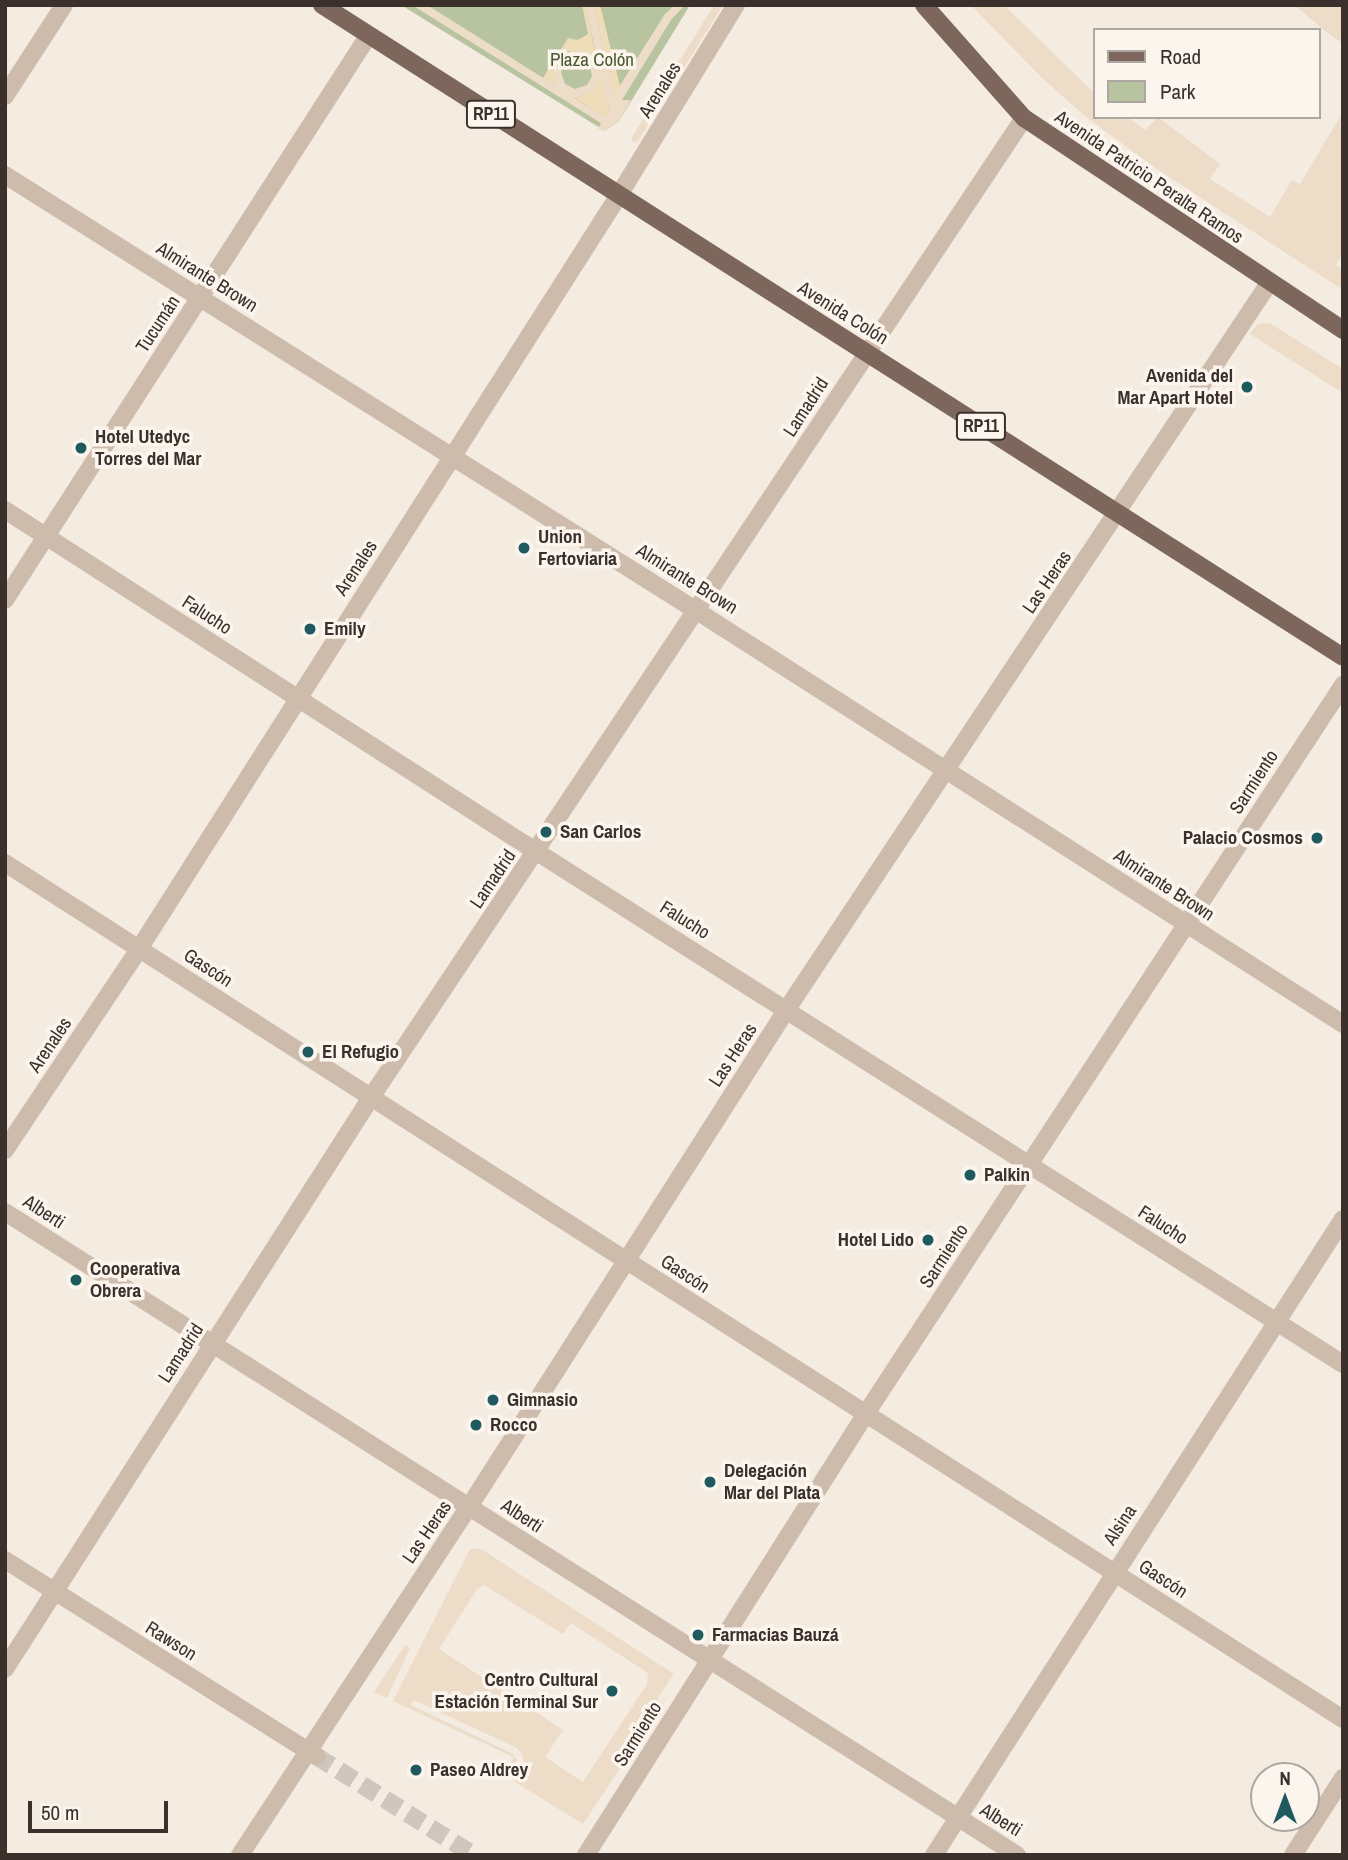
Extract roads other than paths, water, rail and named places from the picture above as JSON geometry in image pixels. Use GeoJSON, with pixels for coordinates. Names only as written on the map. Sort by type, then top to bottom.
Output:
{"type":"FeatureCollection","features":[{"type":"Feature","properties":{"kind":"main road","name":"Avenida Colón"},"geometry":{"type":"LineString","coordinates":[[321,5],[1343,657]]}},
{"type":"Feature","properties":{"kind":"main road","name":"Avenida Patricio Peralta Ramos"},"geometry":{"type":"LineString","coordinates":[[924,6],[1024,118],[1343,330]]}},
{"type":"Feature","properties":{"kind":"street"},"geometry":{"type":"LineString","coordinates":[[5,96],[64,5]]}},
{"type":"Feature","properties":{"kind":"street","name":"Arenales"},"geometry":{"type":"LineString","coordinates":[[5,1150],[139,949],[619,195],[736,5]]}},
{"type":"Feature","properties":{"kind":"street","name":"Tucumán"},"geometry":{"type":"LineString","coordinates":[[5,600],[368,36]]}},
{"type":"Feature","properties":{"kind":"street","name":"Lamadrid"},"geometry":{"type":"LineString","coordinates":[[5,1669],[370,1099],[698,611],[866,353],[1024,118]]}},
{"type":"Feature","properties":{"kind":"street","name":"Almirante Brown"},"geometry":{"type":"LineString","coordinates":[[5,175],[698,611],[1343,1024]]}},
{"type":"Feature","properties":{"kind":"street","name":"Las Heras"},"geometry":{"type":"LineString","coordinates":[[240,1855],[311,1754],[787,1009],[1269,283]]}},
{"type":"Feature","properties":{"kind":"street","name":"Falucho"},"geometry":{"type":"LineString","coordinates":[[5,510],[1343,1364]]}},
{"type":"Feature","properties":{"kind":"street","name":"Sarmiento"},"geometry":{"type":"LineString","coordinates":[[586,1855],[865,1415],[1343,685]]}},
{"type":"Feature","properties":{"kind":"street","name":"Gascón"},"geometry":{"type":"LineString","coordinates":[[5,863],[1343,1719]]}},
{"type":"Feature","properties":{"kind":"street","name":"Alberti"},"geometry":{"type":"LineString","coordinates":[[5,1212],[1017,1855]]}},
{"type":"Feature","properties":{"kind":"street","name":"Alsina"},"geometry":{"type":"LineString","coordinates":[[934,1855],[1343,1219]]}},
{"type":"Feature","properties":{"kind":"street","name":"Rawson"},"geometry":{"type":"LineString","coordinates":[[5,1560],[311,1754]]}},
{"type":"Feature","properties":{"kind":"street"},"geometry":{"type":"LineString","coordinates":[[1293,1855],[1343,1778]]}},
{"type":"Feature","properties":{"kind":"tunnel"},"geometry":{"type":"LineString","coordinates":[[316,1756],[474,1855]]}},
{"type":"Feature","properties":{"kind":"place","name":"Avenida del Mar Apart Hotel"},"geometry":{"type":"Point","coordinates":[1247,387]}},
{"type":"Feature","properties":{"kind":"place","name":"Hotel Utedyc Torres del Mar"},"geometry":{"type":"Point","coordinates":[81,448]}},
{"type":"Feature","properties":{"kind":"place","name":"Union Fertoviaria"},"geometry":{"type":"Point","coordinates":[524,548]}},
{"type":"Feature","properties":{"kind":"place","name":"Emily"},"geometry":{"type":"Point","coordinates":[310,629]}},
{"type":"Feature","properties":{"kind":"place","name":"San Carlos"},"geometry":{"type":"Point","coordinates":[546,832]}},
{"type":"Feature","properties":{"kind":"place","name":"Palacio Cosmos"},"geometry":{"type":"Point","coordinates":[1317,838]}},
{"type":"Feature","properties":{"kind":"place","name":"El Refugio"},"geometry":{"type":"Point","coordinates":[308,1052]}},
{"type":"Feature","properties":{"kind":"place","name":"Palkin"},"geometry":{"type":"Point","coordinates":[970,1175]}},
{"type":"Feature","properties":{"kind":"place","name":"Hotel Lido"},"geometry":{"type":"Point","coordinates":[928,1240]}},
{"type":"Feature","properties":{"kind":"place","name":"Cooperativa Obrera"},"geometry":{"type":"Point","coordinates":[76,1280]}},
{"type":"Feature","properties":{"kind":"place","name":"Gimnasio"},"geometry":{"type":"Point","coordinates":[493,1400]}},
{"type":"Feature","properties":{"kind":"place","name":"Rocco"},"geometry":{"type":"Point","coordinates":[476,1425]}},
{"type":"Feature","properties":{"kind":"place","name":"Delegación Mar del Plata"},"geometry":{"type":"Point","coordinates":[710,1482]}},
{"type":"Feature","properties":{"kind":"place","name":"Farmacias Bauzá"},"geometry":{"type":"Point","coordinates":[698,1635]}},
{"type":"Feature","properties":{"kind":"place","name":"Centro Cultural Estación Terminal Sur"},"geometry":{"type":"Point","coordinates":[612,1691]}},
{"type":"Feature","properties":{"kind":"place","name":"Paseo Aldrey"},"geometry":{"type":"Point","coordinates":[416,1770]}},
{"type":"Feature","properties":{"kind":"park label","name":"Plaza Colón"},"geometry":{"type":"Point","coordinates":[592,60]}}]}
